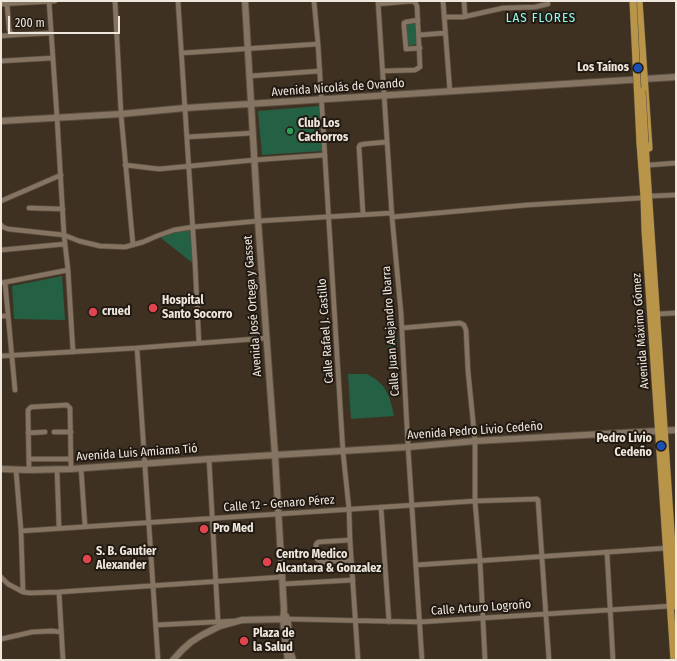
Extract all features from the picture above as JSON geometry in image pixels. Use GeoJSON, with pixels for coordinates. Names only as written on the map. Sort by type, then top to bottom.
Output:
{"type":"FeatureCollection","features":[{"type":"Feature","properties":{"kind":"main road","name":"Avenida José Ortega y Gasset"},"geometry":{"type":"LineString","coordinates":[[245,1],[284,610],[290,651],[293,660]]}},
{"type":"Feature","properties":{"kind":"main road"},"geometry":{"type":"LineString","coordinates":[[632,1],[640,198],[648,230]]}},
{"type":"Feature","properties":{"kind":"main road","name":"Avenida Máximo Gómez"},"geometry":{"type":"LineString","coordinates":[[632,1],[643,143]]}},
{"type":"Feature","properties":{"kind":"main road"},"geometry":{"type":"LineString","coordinates":[[638,1],[653,205],[648,230]]}},
{"type":"Feature","properties":{"kind":"main road","name":"Avenida Máximo Gómez"},"geometry":{"type":"LineString","coordinates":[[638,1],[644,197],[657,314],[661,373],[661,431]]}},
{"type":"Feature","properties":{"kind":"main road","name":"Avenida Nicolás de Ovando"},"geometry":{"type":"LineString","coordinates":[[1,120],[121,114],[185,108],[252,105],[676,77]]}},
{"type":"Feature","properties":{"kind":"main road","name":"Avenida Máximo Gómez"},"geometry":{"type":"LineString","coordinates":[[648,230],[674,606],[674,660]]}},
{"type":"Feature","properties":{"kind":"main road","name":"Avenida Pedro Livio Cedeño"},"geometry":{"type":"LineString","coordinates":[[275,455],[343,452],[475,441],[676,430]]}},
{"type":"Feature","properties":{"kind":"main road","name":"Avenida Luis Amiama Tió"},"geometry":{"type":"LineString","coordinates":[[1,468],[16,470],[71,469],[275,455]]}},
{"type":"Feature","properties":{"kind":"main road","name":"Avenida José Ortega y Gasset"},"geometry":{"type":"LineString","coordinates":[[285,619],[285,644],[288,660]]}},
{"type":"Feature","properties":{"kind":"main road"},"geometry":{"type":"LineString","coordinates":[[173,660],[191,642],[219,624],[242,620],[285,619]]}},
{"type":"Feature","properties":{"kind":"street"},"geometry":{"type":"LineString","coordinates":[[49,1],[73,352]]}},
{"type":"Feature","properties":{"kind":"street"},"geometry":{"type":"LineString","coordinates":[[1,4],[55,1]]}},
{"type":"Feature","properties":{"kind":"street"},"geometry":{"type":"LineString","coordinates":[[115,1],[121,114],[133,246]]}},
{"type":"Feature","properties":{"kind":"street"},"geometry":{"type":"LineString","coordinates":[[178,1],[199,343]]}},
{"type":"Feature","properties":{"kind":"street","name":"Calle Rafael J. Castillo"},"geometry":{"type":"LineString","coordinates":[[314,1],[320,71],[343,452],[349,509],[352,580],[358,660]]}},
{"type":"Feature","properties":{"kind":"street"},"geometry":{"type":"LineString","coordinates":[[443,1],[450,92]]}},
{"type":"Feature","properties":{"kind":"street"},"geometry":{"type":"LineString","coordinates":[[464,1],[465,16]]}},
{"type":"Feature","properties":{"kind":"street"},"geometry":{"type":"LineString","coordinates":[[378,3],[414,2],[417,6],[420,48],[420,67],[418,69],[382,71]]}},
{"type":"Feature","properties":{"kind":"street"},"geometry":{"type":"LineString","coordinates":[[7,3],[9,29],[13,35]]}},
{"type":"Feature","properties":{"kind":"street","name":"Calle Juan Alejandro lbarra"},"geometry":{"type":"LineString","coordinates":[[378,3],[392,215],[402,328],[422,660]]}},
{"type":"Feature","properties":{"kind":"street"},"geometry":{"type":"LineString","coordinates":[[444,17],[465,16],[503,8],[534,7],[548,4]]}},
{"type":"Feature","properties":{"kind":"street"},"geometry":{"type":"LineString","coordinates":[[418,20],[406,22],[404,23],[404,26],[406,49],[420,48]]}},
{"type":"Feature","properties":{"kind":"street"},"geometry":{"type":"LineString","coordinates":[[1,36],[51,33]]}},
{"type":"Feature","properties":{"kind":"street"},"geometry":{"type":"LineString","coordinates":[[419,35],[445,33]]}},
{"type":"Feature","properties":{"kind":"street"},"geometry":{"type":"LineString","coordinates":[[182,53],[318,44]]}},
{"type":"Feature","properties":{"kind":"street"},"geometry":{"type":"LineString","coordinates":[[1,61],[53,58]]}},
{"type":"Feature","properties":{"kind":"street"},"geometry":{"type":"LineString","coordinates":[[250,76],[320,71]]}},
{"type":"Feature","properties":{"kind":"street"},"geometry":{"type":"LineString","coordinates":[[187,137],[253,133]]}},
{"type":"Feature","properties":{"kind":"street"},"geometry":{"type":"LineString","coordinates":[[363,214],[359,147],[360,145],[364,144],[387,142]]}},
{"type":"Feature","properties":{"kind":"street"},"geometry":{"type":"LineString","coordinates":[[125,165],[159,169],[189,165],[325,155]]}},
{"type":"Feature","properties":{"kind":"street"},"geometry":{"type":"LineString","coordinates":[[650,165],[676,163]]}},
{"type":"Feature","properties":{"kind":"street"},"geometry":{"type":"LineString","coordinates":[[1,201],[61,175]]}},
{"type":"Feature","properties":{"kind":"street"},"geometry":{"type":"LineString","coordinates":[[652,196],[676,195]]}},
{"type":"Feature","properties":{"kind":"street"},"geometry":{"type":"LineString","coordinates":[[1,225],[3,228],[8,229],[64,235],[79,241],[100,246],[125,247],[133,246],[174,230],[193,227],[329,216],[363,214],[392,215],[640,198]]}},
{"type":"Feature","properties":{"kind":"street"},"geometry":{"type":"LineString","coordinates":[[29,208],[63,209]]}},
{"type":"Feature","properties":{"kind":"street"},"geometry":{"type":"LineString","coordinates":[[1,250],[65,244]]}},
{"type":"Feature","properties":{"kind":"street"},"geometry":{"type":"LineString","coordinates":[[15,390],[8,316],[3,282],[68,270]]}},
{"type":"Feature","properties":{"kind":"street"},"geometry":{"type":"LineString","coordinates":[[657,314],[676,312]]}},
{"type":"Feature","properties":{"kind":"street"},"geometry":{"type":"LineString","coordinates":[[1,316],[8,316]]}},
{"type":"Feature","properties":{"kind":"street"},"geometry":{"type":"LineString","coordinates":[[402,328],[460,323],[464,325],[466,330],[468,371],[475,441],[475,501],[480,561],[485,660]]}},
{"type":"Feature","properties":{"kind":"street"},"geometry":{"type":"LineString","coordinates":[[1,356],[137,348],[267,338]]}},
{"type":"Feature","properties":{"kind":"street"},"geometry":{"type":"LineString","coordinates":[[137,348],[158,660]]}},
{"type":"Feature","properties":{"kind":"street"},"geometry":{"type":"LineString","coordinates":[[29,470],[29,408],[66,405],[70,408],[71,469]]}},
{"type":"Feature","properties":{"kind":"street"},"geometry":{"type":"LineString","coordinates":[[28,433],[45,432]]}},
{"type":"Feature","properties":{"kind":"street"},"geometry":{"type":"LineString","coordinates":[[54,432],[71,432]]}},
{"type":"Feature","properties":{"kind":"street"},"geometry":{"type":"LineString","coordinates":[[29,459],[71,459]]}},
{"type":"Feature","properties":{"kind":"street"},"geometry":{"type":"LineString","coordinates":[[156,625],[219,624],[209,459]]}},
{"type":"Feature","properties":{"kind":"street"},"geometry":{"type":"LineString","coordinates":[[81,468],[85,526]]}},
{"type":"Feature","properties":{"kind":"street"},"geometry":{"type":"LineString","coordinates":[[57,469],[59,528]]}},
{"type":"Feature","properties":{"kind":"street"},"geometry":{"type":"LineString","coordinates":[[16,470],[21,531],[23,592]]}},
{"type":"Feature","properties":{"kind":"street","name":"Calle 12 - Genaro Pérez"},"geometry":{"type":"LineString","coordinates":[[21,531],[475,501],[538,499],[542,556]]}},
{"type":"Feature","properties":{"kind":"street"},"geometry":{"type":"LineString","coordinates":[[381,507],[389,622]]}},
{"type":"Feature","properties":{"kind":"street"},"geometry":{"type":"LineString","coordinates":[[350,540],[319,542],[316,545],[317,559],[320,562],[351,560]]}},
{"type":"Feature","properties":{"kind":"street"},"geometry":{"type":"LineString","coordinates":[[416,565],[670,548]]}},
{"type":"Feature","properties":{"kind":"street"},"geometry":{"type":"LineString","coordinates":[[607,552],[613,660]]}},
{"type":"Feature","properties":{"kind":"street"},"geometry":{"type":"LineString","coordinates":[[542,556],[549,660]]}},
{"type":"Feature","properties":{"kind":"street"},"geometry":{"type":"LineString","coordinates":[[1,577],[8,584],[23,592],[30,593],[216,582],[352,580]]}},
{"type":"Feature","properties":{"kind":"street"},"geometry":{"type":"LineString","coordinates":[[58,592],[63,660]]}},
{"type":"Feature","properties":{"kind":"street","name":"Calle Arturo Logroño"},"geometry":{"type":"LineString","coordinates":[[285,619],[420,622],[674,606]]}},
{"type":"Feature","properties":{"kind":"street"},"geometry":{"type":"LineString","coordinates":[[1,639],[32,632],[52,630],[61,632]]}},
{"type":"Feature","properties":{"kind":"green space"},"geometry":{"type":"Polygon","coordinates":[[[415,23],[417,44],[408,46],[406,24],[415,23]]]}},
{"type":"Feature","properties":{"kind":"green space","name":"Club Los Cachorros"},"geometry":{"type":"Polygon","coordinates":[[[319,106],[322,151],[262,155],[258,111],[319,106]]]}},
{"type":"Feature","properties":{"kind":"green space"},"geometry":{"type":"Polygon","coordinates":[[[193,229],[195,265],[161,238],[169,234],[193,229]]]}},
{"type":"Feature","properties":{"kind":"green space"},"geometry":{"type":"Polygon","coordinates":[[[62,276],[65,320],[14,319],[12,286],[62,276]]]}},
{"type":"Feature","properties":{"kind":"green space"},"geometry":{"type":"Polygon","coordinates":[[[388,336],[397,336],[398,356],[389,356],[388,336]]]}},
{"type":"Feature","properties":{"kind":"green space"},"geometry":{"type":"Polygon","coordinates":[[[348,374],[367,374],[377,380],[384,387],[389,396],[394,416],[351,419],[348,374]]]}},
{"type":"Feature","properties":{"kind":"place","name":"Los Taínos"},"geometry":{"type":"Point","coordinates":[638,68]}},
{"type":"Feature","properties":{"kind":"place","name":"Club Los Cachorros"},"geometry":{"type":"Point","coordinates":[290,131]}},
{"type":"Feature","properties":{"kind":"place","name":"Hospital Santo Socorro"},"geometry":{"type":"Point","coordinates":[153,308]}},
{"type":"Feature","properties":{"kind":"place","name":"crued"},"geometry":{"type":"Point","coordinates":[93,312]}},
{"type":"Feature","properties":{"kind":"place","name":"Pedro Livio Cedeño"},"geometry":{"type":"Point","coordinates":[661,446]}},
{"type":"Feature","properties":{"kind":"place","name":"Pro Med"},"geometry":{"type":"Point","coordinates":[204,529]}},
{"type":"Feature","properties":{"kind":"place","name":"S. B. Gautier Alexander"},"geometry":{"type":"Point","coordinates":[87,559]}},
{"type":"Feature","properties":{"kind":"place","name":"Centro Medico Alcantara & Gonzalez"},"geometry":{"type":"Point","coordinates":[267,562]}},
{"type":"Feature","properties":{"kind":"place","name":"Plaza de la Salud"},"geometry":{"type":"Point","coordinates":[244,641]}},
{"type":"Feature","properties":{"kind":"district","name":"LAS FLORES"},"geometry":{"type":"Point","coordinates":[541,18]}}]}
